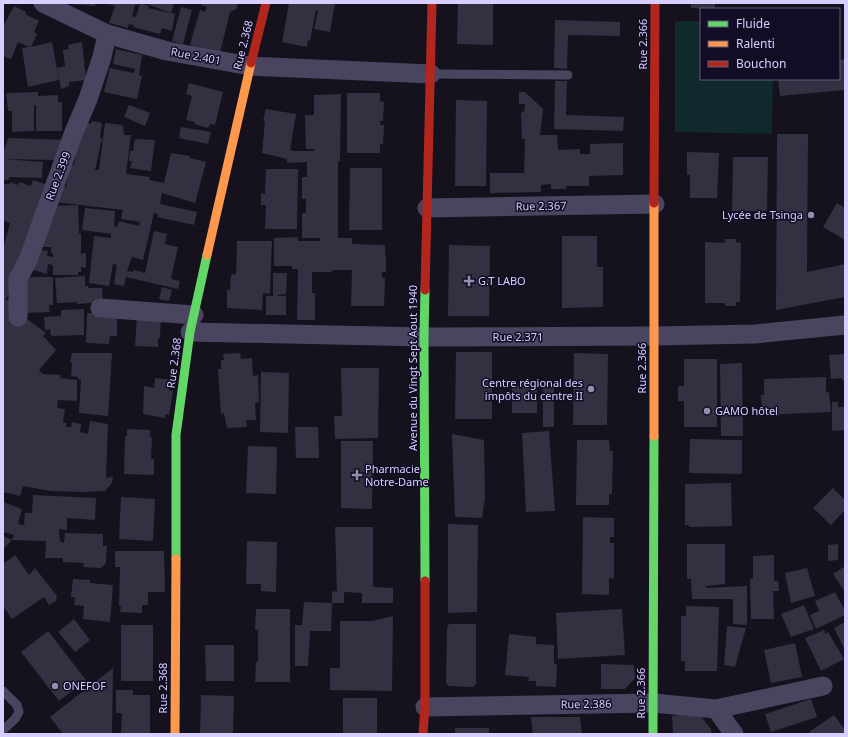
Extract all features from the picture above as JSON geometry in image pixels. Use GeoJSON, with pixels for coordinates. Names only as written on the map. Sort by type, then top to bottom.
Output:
{"type":"FeatureCollection","features":[{"type":"Feature","properties":{"kind":"street","name":"Rue 2.401"},"geometry":{"type":"LineString","coordinates":[[43,3],[107,34],[167,51],[250,66],[431,74]]}},
{"type":"Feature","properties":{"kind":"street","name":"Rue 2.368"},"geometry":{"type":"LineString","coordinates":[[175,734],[176,435],[192,324],[250,66],[266,3]]}},
{"type":"Feature","properties":{"kind":"street","name":"Avenue du Vingt Sept Aout 1940"},"geometry":{"type":"LineString","coordinates":[[423,734],[425,706],[424,337],[432,3]]}},
{"type":"Feature","properties":{"kind":"street","name":"Rue 2.366"},"geometry":{"type":"LineString","coordinates":[[653,734],[655,3]]}},
{"type":"Feature","properties":{"kind":"street","name":"Rue 2.399"},"geometry":{"type":"LineString","coordinates":[[18,318],[18,279],[28,260],[74,132],[88,99],[102,57],[107,34]]}},
{"type":"Feature","properties":{"kind":"street","name":"Rue 2.367"},"geometry":{"type":"LineString","coordinates":[[428,208],[654,204]]}},
{"type":"Feature","properties":{"kind":"street","name":"Rue 2.371"},"geometry":{"type":"LineString","coordinates":[[100,308],[192,324],[424,337],[755,334],[845,325]]}},
{"type":"Feature","properties":{"kind":"street","name":"Rue 2.386"},"geometry":{"type":"LineString","coordinates":[[425,706],[653,703],[716,709],[823,686]]}},
{"type":"Feature","properties":{"kind":"street"},"geometry":{"type":"LineString","coordinates":[[716,709],[734,734]]}},
{"type":"Feature","properties":{"kind":"lane"},"geometry":{"type":"LineString","coordinates":[[431,74],[568,76]]}},
{"type":"Feature","properties":{"kind":"lane"},"geometry":{"type":"LineString","coordinates":[[642,78],[655,78]]}},
{"type":"Feature","properties":{"kind":"lane"},"geometry":{"type":"LineString","coordinates":[[3,691],[18,705],[19,712],[15,719],[3,730]]}},
{"type":"Feature","properties":{"kind":"green space"},"geometry":{"type":"Polygon","coordinates":[[[675,21],[700,21],[700,80],[773,80],[772,134],[675,132],[675,21]]]}},
{"type":"Feature","properties":{"kind":"building"},"geometry":{"type":"Polygon","coordinates":[[[95,3],[95,6],[72,4],[95,3]]]}},
{"type":"Feature","properties":{"kind":"building"},"geometry":{"type":"Polygon","coordinates":[[[105,3],[138,3],[135,5],[132,16],[136,17],[140,3],[149,6],[148,8],[175,14],[172,31],[162,28],[160,34],[133,27],[134,25],[129,24],[128,28],[109,23],[115,6],[105,3]]]}},
{"type":"Feature","properties":{"kind":"building"},"geometry":{"type":"Polygon","coordinates":[[[144,3],[174,3],[171,13],[144,3]]]}},
{"type":"Feature","properties":{"kind":"building"},"geometry":{"type":"Polygon","coordinates":[[[201,3],[238,3],[236,9],[230,12],[220,53],[190,45],[200,10],[205,12],[207,7],[201,5],[201,3]]]}},
{"type":"Feature","properties":{"kind":"building"},"geometry":{"type":"Polygon","coordinates":[[[289,3],[335,3],[330,32],[314,29],[318,11],[316,10],[310,41],[308,40],[307,47],[282,42],[289,3]]]}},
{"type":"Feature","properties":{"kind":"building"},"geometry":{"type":"Polygon","coordinates":[[[458,3],[493,3],[493,45],[457,44],[458,3]]]}},
{"type":"Feature","properties":{"kind":"building"},"geometry":{"type":"Polygon","coordinates":[[[691,3],[715,3],[715,8],[691,8],[691,3]]]}},
{"type":"Feature","properties":{"kind":"building"},"geometry":{"type":"Polygon","coordinates":[[[14,6],[26,12],[25,14],[39,21],[34,32],[37,34],[31,47],[52,42],[59,80],[28,87],[22,48],[29,47],[18,42],[11,59],[3,56],[3,27],[14,6]]]}},
{"type":"Feature","properties":{"kind":"building"},"geometry":{"type":"Polygon","coordinates":[[[181,7],[192,10],[183,44],[172,41],[181,7]]]}},
{"type":"Feature","properties":{"kind":"building"},"geometry":{"type":"Polygon","coordinates":[[[555,20],[620,22],[620,36],[568,35],[567,69],[554,68],[555,20]]]}},
{"type":"Feature","properties":{"kind":"building"},"geometry":{"type":"Polygon","coordinates":[[[82,42],[86,80],[69,82],[69,86],[61,89],[57,68],[65,66],[63,50],[69,49],[68,45],[82,42]]]}},
{"type":"Feature","properties":{"kind":"building"},"geometry":{"type":"Polygon","coordinates":[[[116,49],[142,55],[139,75],[142,76],[137,99],[104,92],[110,68],[134,73],[135,69],[113,64],[116,49]]]}},
{"type":"Feature","properties":{"kind":"building"},"geometry":{"type":"Polygon","coordinates":[[[845,59],[845,90],[780,96],[778,80],[840,80],[840,60],[845,59]]]}},
{"type":"Feature","properties":{"kind":"building"},"geometry":{"type":"Polygon","coordinates":[[[555,81],[567,81],[566,115],[624,117],[623,131],[554,129],[555,81]]]}},
{"type":"Feature","properties":{"kind":"building"},"geometry":{"type":"Polygon","coordinates":[[[189,83],[223,92],[215,125],[210,124],[208,128],[186,120],[192,96],[186,94],[189,83]]]}},
{"type":"Feature","properties":{"kind":"building"},"geometry":{"type":"Polygon","coordinates":[[[38,92],[38,96],[58,95],[58,102],[62,102],[62,131],[36,131],[36,105],[34,105],[34,131],[12,132],[12,111],[8,111],[6,93],[38,92]]]}},
{"type":"Feature","properties":{"kind":"building"},"geometry":{"type":"Polygon","coordinates":[[[519,92],[525,92],[543,109],[540,135],[557,135],[558,150],[580,149],[580,154],[590,154],[590,144],[623,143],[623,175],[589,176],[589,186],[566,186],[566,189],[551,189],[551,184],[541,185],[541,192],[490,193],[490,173],[524,173],[524,176],[525,139],[522,139],[521,113],[524,112],[525,104],[519,104],[519,92]]]}},
{"type":"Feature","properties":{"kind":"building"},"geometry":{"type":"Polygon","coordinates":[[[347,93],[380,93],[380,101],[384,102],[383,121],[380,121],[380,125],[384,125],[383,144],[380,144],[380,153],[347,153],[347,93]]]}},
{"type":"Feature","properties":{"kind":"building"},"geometry":{"type":"Polygon","coordinates":[[[341,94],[340,161],[338,161],[338,238],[352,238],[352,244],[385,245],[386,272],[382,272],[382,278],[385,278],[384,306],[351,306],[352,270],[312,272],[312,293],[315,293],[315,320],[297,320],[298,269],[292,269],[292,266],[274,266],[274,238],[298,237],[298,241],[320,241],[320,238],[302,238],[302,213],[306,213],[306,199],[302,199],[302,177],[307,177],[307,162],[287,163],[287,159],[262,153],[265,121],[263,121],[266,109],[296,114],[290,150],[314,151],[314,149],[306,149],[305,115],[314,115],[314,95],[341,94]]]}},
{"type":"Feature","properties":{"kind":"building"},"geometry":{"type":"Polygon","coordinates":[[[456,100],[487,101],[486,186],[455,186],[456,100]]]}},
{"type":"Feature","properties":{"kind":"building"},"geometry":{"type":"Polygon","coordinates":[[[129,105],[150,113],[145,126],[124,117],[129,105]]]}},
{"type":"Feature","properties":{"kind":"building"},"geometry":{"type":"Polygon","coordinates":[[[83,121],[91,124],[92,121],[102,123],[100,138],[102,138],[95,170],[99,170],[105,123],[123,125],[124,135],[131,135],[126,174],[150,177],[149,180],[164,183],[171,153],[190,156],[190,158],[206,162],[195,203],[162,193],[160,204],[197,212],[194,225],[157,217],[158,214],[154,213],[143,260],[132,257],[127,271],[133,272],[134,270],[145,273],[154,231],[167,234],[165,244],[178,247],[171,279],[180,281],[178,289],[126,277],[124,286],[114,284],[117,265],[113,264],[109,286],[89,283],[94,236],[111,238],[111,234],[82,230],[85,208],[115,211],[114,226],[117,227],[119,221],[139,226],[140,222],[121,219],[123,210],[55,202],[58,186],[66,187],[70,165],[74,165],[76,155],[74,155],[83,121]]]}},
{"type":"Feature","properties":{"kind":"building"},"geometry":{"type":"Polygon","coordinates":[[[181,127],[211,132],[208,144],[179,138],[181,127]]]}},
{"type":"Feature","properties":{"kind":"building"},"geometry":{"type":"Polygon","coordinates":[[[777,134],[808,134],[807,272],[845,264],[845,297],[776,310],[777,134]]]}},
{"type":"Feature","properties":{"kind":"building"},"geometry":{"type":"Polygon","coordinates":[[[8,138],[65,140],[58,160],[3,159],[8,138]]]}},
{"type":"Feature","properties":{"kind":"building"},"geometry":{"type":"Polygon","coordinates":[[[135,139],[155,140],[151,171],[130,168],[132,161],[129,161],[130,151],[133,151],[135,139]]]}},
{"type":"Feature","properties":{"kind":"building"},"geometry":{"type":"Polygon","coordinates":[[[687,152],[719,153],[717,198],[690,198],[690,175],[687,175],[687,152]]]}},
{"type":"Feature","properties":{"kind":"building"},"geometry":{"type":"Polygon","coordinates":[[[733,157],[768,157],[767,211],[732,211],[733,157]]]}},
{"type":"Feature","properties":{"kind":"building"},"geometry":{"type":"Polygon","coordinates":[[[3,159],[43,162],[42,178],[9,177],[9,180],[3,180],[3,159]]]}},
{"type":"Feature","properties":{"kind":"building"},"geometry":{"type":"Polygon","coordinates":[[[350,168],[382,168],[382,230],[349,230],[350,168]]]}},
{"type":"Feature","properties":{"kind":"building"},"geometry":{"type":"Polygon","coordinates":[[[266,169],[298,169],[297,229],[265,229],[266,205],[261,205],[261,193],[265,194],[266,169]]]}},
{"type":"Feature","properties":{"kind":"building"},"geometry":{"type":"Polygon","coordinates":[[[33,180],[48,185],[6,300],[14,302],[10,320],[27,319],[46,333],[43,336],[56,350],[39,370],[43,374],[61,375],[60,378],[77,380],[77,401],[58,400],[57,408],[65,409],[63,423],[67,423],[66,427],[71,427],[72,422],[81,424],[80,432],[88,434],[90,421],[108,424],[106,478],[113,477],[112,483],[105,491],[50,491],[23,486],[20,496],[3,492],[3,249],[10,223],[3,220],[3,184],[10,184],[10,182],[18,185],[19,182],[31,186],[33,180]]]}},
{"type":"Feature","properties":{"kind":"building"},"geometry":{"type":"Polygon","coordinates":[[[837,203],[845,208],[845,240],[823,227],[837,203]]]}},
{"type":"Feature","properties":{"kind":"building"},"geometry":{"type":"Polygon","coordinates":[[[78,205],[79,234],[81,233],[81,253],[78,254],[86,253],[86,268],[81,267],[81,272],[78,272],[78,275],[53,275],[53,265],[48,264],[47,274],[30,269],[36,249],[48,251],[47,256],[53,257],[51,247],[39,247],[55,206],[78,205]]]}},
{"type":"Feature","properties":{"kind":"building"},"geometry":{"type":"Polygon","coordinates":[[[562,236],[597,236],[597,267],[603,267],[603,307],[562,308],[562,236]]]}},
{"type":"Feature","properties":{"kind":"building"},"geometry":{"type":"Polygon","coordinates":[[[725,239],[736,239],[736,242],[741,243],[740,302],[736,302],[736,306],[725,306],[725,303],[705,303],[705,242],[725,243],[725,239]]]}},
{"type":"Feature","properties":{"kind":"building"},"geometry":{"type":"Polygon","coordinates":[[[237,241],[272,241],[270,294],[263,293],[262,310],[227,308],[227,290],[230,290],[231,275],[236,274],[237,241]]]}},
{"type":"Feature","properties":{"kind":"building","name":"G.T LABO"},"geometry":{"type":"Polygon","coordinates":[[[449,245],[490,246],[489,316],[448,316],[449,245]]]}},
{"type":"Feature","properties":{"kind":"building"},"geometry":{"type":"Polygon","coordinates":[[[273,273],[287,273],[286,294],[278,295],[286,296],[286,315],[266,315],[266,296],[273,296],[273,273]]]}},
{"type":"Feature","properties":{"kind":"building"},"geometry":{"type":"Polygon","coordinates":[[[85,276],[85,286],[88,286],[88,288],[102,288],[103,302],[77,304],[77,302],[57,303],[55,278],[85,276]]]}},
{"type":"Feature","properties":{"kind":"building"},"geometry":{"type":"Polygon","coordinates":[[[20,277],[53,277],[53,305],[49,305],[50,312],[21,313],[20,277]]]}},
{"type":"Feature","properties":{"kind":"building"},"geometry":{"type":"Polygon","coordinates":[[[162,287],[172,290],[169,301],[159,299],[162,287]]]}},
{"type":"Feature","properties":{"kind":"building"},"geometry":{"type":"Polygon","coordinates":[[[84,309],[84,335],[51,336],[50,329],[45,330],[44,317],[61,316],[61,310],[84,309]]]}},
{"type":"Feature","properties":{"kind":"building"},"geometry":{"type":"Polygon","coordinates":[[[87,313],[117,313],[117,336],[110,336],[109,344],[86,343],[87,313]]]}},
{"type":"Feature","properties":{"kind":"building"},"geometry":{"type":"Polygon","coordinates":[[[137,315],[161,316],[158,347],[135,346],[137,315]]]}},
{"type":"Feature","properties":{"kind":"building"},"geometry":{"type":"Polygon","coordinates":[[[456,352],[492,352],[492,419],[455,419],[456,352]]]}},
{"type":"Feature","properties":{"kind":"building"},"geometry":{"type":"Polygon","coordinates":[[[72,353],[112,353],[108,416],[79,413],[81,380],[78,379],[78,377],[71,376],[72,363],[70,363],[72,353]]]}},
{"type":"Feature","properties":{"kind":"building"},"geometry":{"type":"Polygon","coordinates":[[[240,353],[241,359],[252,358],[253,376],[258,375],[259,402],[255,403],[256,420],[246,420],[247,427],[227,428],[224,413],[221,414],[218,369],[221,369],[221,360],[224,360],[223,354],[240,353]]]}},
{"type":"Feature","properties":{"kind":"building","name":"Centre régional des impôts du centre II"},"geometry":{"type":"Polygon","coordinates":[[[574,353],[608,354],[607,425],[573,425],[574,353]]]}},
{"type":"Feature","properties":{"kind":"building"},"geometry":{"type":"Polygon","coordinates":[[[845,354],[845,380],[842,380],[842,378],[831,379],[829,355],[845,354]]]}},
{"type":"Feature","properties":{"kind":"building"},"geometry":{"type":"Polygon","coordinates":[[[684,359],[717,359],[717,427],[684,427],[684,401],[678,401],[678,386],[684,386],[684,359]]]}},
{"type":"Feature","properties":{"kind":"building"},"geometry":{"type":"Polygon","coordinates":[[[742,363],[743,436],[721,436],[720,364],[742,363]]]}},
{"type":"Feature","properties":{"kind":"building"},"geometry":{"type":"Polygon","coordinates":[[[341,368],[379,368],[378,438],[335,439],[334,416],[342,416],[341,368]]]}},
{"type":"Feature","properties":{"kind":"building"},"geometry":{"type":"Polygon","coordinates":[[[261,372],[289,373],[288,433],[260,432],[261,372]]]}},
{"type":"Feature","properties":{"kind":"building"},"geometry":{"type":"Polygon","coordinates":[[[826,377],[826,393],[829,392],[831,412],[762,415],[761,395],[764,395],[764,379],[826,377]]]}},
{"type":"Feature","properties":{"kind":"building"},"geometry":{"type":"Polygon","coordinates":[[[155,378],[171,380],[169,390],[173,391],[169,415],[165,414],[165,418],[143,414],[144,386],[154,388],[155,378]]]}},
{"type":"Feature","properties":{"kind":"building"},"geometry":{"type":"Polygon","coordinates":[[[512,385],[537,386],[537,413],[512,413],[512,385]]]}},
{"type":"Feature","properties":{"kind":"building"},"geometry":{"type":"Polygon","coordinates":[[[543,385],[554,386],[554,427],[543,427],[543,385]]]}},
{"type":"Feature","properties":{"kind":"building"},"geometry":{"type":"Polygon","coordinates":[[[832,402],[838,402],[838,407],[843,407],[845,403],[845,430],[832,431],[832,402]]]}},
{"type":"Feature","properties":{"kind":"building"},"geometry":{"type":"Polygon","coordinates":[[[295,427],[318,427],[319,458],[296,458],[295,427]]]}},
{"type":"Feature","properties":{"kind":"building"},"geometry":{"type":"Polygon","coordinates":[[[127,429],[150,430],[150,437],[152,437],[151,459],[154,459],[154,475],[124,474],[125,436],[127,436],[127,429]]]}},
{"type":"Feature","properties":{"kind":"building"},"geometry":{"type":"Polygon","coordinates":[[[549,431],[555,511],[526,512],[522,433],[549,431]]]}},
{"type":"Feature","properties":{"kind":"building"},"geometry":{"type":"Polygon","coordinates":[[[452,434],[484,440],[485,498],[482,518],[455,517],[452,434]]]}},
{"type":"Feature","properties":{"kind":"building"},"geometry":{"type":"Polygon","coordinates":[[[690,439],[742,440],[742,474],[689,473],[690,439]]]}},
{"type":"Feature","properties":{"kind":"building"},"geometry":{"type":"Polygon","coordinates":[[[577,440],[609,440],[610,451],[613,451],[612,494],[609,494],[609,505],[576,505],[577,440]]]}},
{"type":"Feature","properties":{"kind":"building","name":"Pharmacie Notre-Dame"},"geometry":{"type":"Polygon","coordinates":[[[341,441],[373,441],[372,509],[341,508],[341,441]]]}},
{"type":"Feature","properties":{"kind":"building"},"geometry":{"type":"Polygon","coordinates":[[[248,446],[277,447],[276,494],[246,493],[248,446]]]}},
{"type":"Feature","properties":{"kind":"building"},"geometry":{"type":"Polygon","coordinates":[[[731,483],[732,526],[689,527],[689,525],[685,525],[685,484],[731,483]]]}},
{"type":"Feature","properties":{"kind":"building"},"geometry":{"type":"Polygon","coordinates":[[[833,488],[845,500],[845,510],[831,525],[813,508],[833,488]]]}},
{"type":"Feature","properties":{"kind":"building"},"geometry":{"type":"Polygon","coordinates":[[[33,495],[96,498],[95,520],[67,518],[67,530],[59,529],[60,541],[64,543],[65,533],[103,534],[103,546],[107,546],[106,563],[101,568],[83,567],[84,563],[63,562],[63,558],[45,558],[46,541],[12,540],[14,535],[3,532],[3,502],[22,509],[18,524],[24,525],[25,513],[32,513],[33,495]]]}},
{"type":"Feature","properties":{"kind":"building"},"geometry":{"type":"Polygon","coordinates":[[[121,497],[155,499],[153,541],[119,539],[121,497]]]}},
{"type":"Feature","properties":{"kind":"building"},"geometry":{"type":"Polygon","coordinates":[[[583,517],[614,518],[614,537],[610,537],[610,543],[614,543],[614,579],[609,578],[609,595],[582,594],[583,517]]]}},
{"type":"Feature","properties":{"kind":"building"},"geometry":{"type":"Polygon","coordinates":[[[448,524],[478,525],[477,612],[448,613],[448,524]]]}},
{"type":"Feature","properties":{"kind":"building"},"geometry":{"type":"Polygon","coordinates":[[[335,527],[373,527],[373,587],[393,588],[393,603],[362,603],[362,593],[344,592],[344,603],[332,603],[332,591],[337,592],[335,527]]]}},
{"type":"Feature","properties":{"kind":"building"},"geometry":{"type":"Polygon","coordinates":[[[3,536],[12,540],[3,549],[3,536]]]}},
{"type":"Feature","properties":{"kind":"building"},"geometry":{"type":"Polygon","coordinates":[[[247,541],[277,542],[276,592],[261,591],[261,584],[246,584],[247,541]]]}},
{"type":"Feature","properties":{"kind":"building"},"geometry":{"type":"Polygon","coordinates":[[[687,544],[725,544],[725,584],[706,586],[706,588],[747,586],[747,625],[733,624],[733,599],[692,599],[691,579],[687,579],[687,544]]]}},
{"type":"Feature","properties":{"kind":"building"},"geometry":{"type":"Polygon","coordinates":[[[838,544],[838,560],[828,561],[828,545],[838,544]]]}},
{"type":"Feature","properties":{"kind":"building"},"geometry":{"type":"Polygon","coordinates":[[[115,551],[164,551],[165,592],[148,592],[148,605],[142,605],[142,613],[120,612],[120,567],[115,567],[115,551]]]}},
{"type":"Feature","properties":{"kind":"building"},"geometry":{"type":"Polygon","coordinates":[[[15,555],[29,575],[35,568],[57,596],[56,601],[49,605],[44,597],[12,619],[3,606],[3,564],[15,555]]]}},
{"type":"Feature","properties":{"kind":"building"},"geometry":{"type":"Polygon","coordinates":[[[774,555],[774,581],[778,581],[779,591],[773,591],[774,619],[751,619],[750,579],[753,579],[753,556],[774,555]]]}},
{"type":"Feature","properties":{"kind":"building"},"geometry":{"type":"Polygon","coordinates":[[[845,566],[845,592],[833,574],[845,566]]]}},
{"type":"Feature","properties":{"kind":"building"},"geometry":{"type":"Polygon","coordinates":[[[807,568],[815,596],[791,603],[785,573],[807,568]]]}},
{"type":"Feature","properties":{"kind":"building"},"geometry":{"type":"Polygon","coordinates":[[[73,579],[90,580],[90,583],[113,585],[110,622],[83,619],[84,606],[74,605],[75,597],[71,597],[73,579]]]}},
{"type":"Feature","properties":{"kind":"building"},"geometry":{"type":"Polygon","coordinates":[[[835,592],[845,611],[845,615],[816,629],[810,615],[819,611],[815,601],[835,592]]]}},
{"type":"Feature","properties":{"kind":"building"},"geometry":{"type":"Polygon","coordinates":[[[304,602],[332,603],[331,631],[310,631],[308,666],[295,666],[295,625],[302,625],[304,602]]]}},
{"type":"Feature","properties":{"kind":"building"},"geometry":{"type":"Polygon","coordinates":[[[804,605],[814,629],[791,637],[781,614],[804,605]]]}},
{"type":"Feature","properties":{"kind":"building"},"geometry":{"type":"Polygon","coordinates":[[[686,606],[719,607],[717,671],[685,671],[685,661],[681,661],[681,616],[686,616],[686,606]]]}},
{"type":"Feature","properties":{"kind":"building"},"geometry":{"type":"Polygon","coordinates":[[[256,609],[290,609],[290,682],[255,682],[256,662],[258,662],[258,630],[255,630],[256,609]]]}},
{"type":"Feature","properties":{"kind":"building"},"geometry":{"type":"Polygon","coordinates":[[[622,609],[625,655],[558,659],[556,613],[622,609]]]}},
{"type":"Feature","properties":{"kind":"building"},"geometry":{"type":"Polygon","coordinates":[[[393,616],[392,691],[330,690],[330,668],[340,668],[340,621],[372,621],[393,616]]]}},
{"type":"Feature","properties":{"kind":"building"},"geometry":{"type":"Polygon","coordinates":[[[74,619],[90,640],[75,652],[58,632],[74,619]]]}},
{"type":"Feature","properties":{"kind":"building"},"geometry":{"type":"Polygon","coordinates":[[[845,622],[845,650],[834,628],[845,622]]]}},
{"type":"Feature","properties":{"kind":"building"},"geometry":{"type":"Polygon","coordinates":[[[449,624],[476,625],[476,684],[473,687],[449,686],[446,683],[447,628],[449,624]]]}},
{"type":"Feature","properties":{"kind":"building"},"geometry":{"type":"Polygon","coordinates":[[[121,625],[153,625],[153,681],[121,681],[121,625]]]}},
{"type":"Feature","properties":{"kind":"building"},"geometry":{"type":"Polygon","coordinates":[[[727,626],[746,628],[735,667],[724,665],[727,626]]]}},
{"type":"Feature","properties":{"kind":"building"},"geometry":{"type":"Polygon","coordinates":[[[824,630],[825,634],[828,632],[844,659],[821,671],[805,638],[824,630]]]}},
{"type":"Feature","properties":{"kind":"building"},"geometry":{"type":"Polygon","coordinates":[[[48,631],[86,680],[59,701],[21,652],[48,631]]]}},
{"type":"Feature","properties":{"kind":"building"},"geometry":{"type":"Polygon","coordinates":[[[509,634],[536,637],[536,644],[554,645],[554,664],[557,664],[556,687],[536,686],[536,681],[528,681],[529,677],[505,675],[509,634]]]}},
{"type":"Feature","properties":{"kind":"building"},"geometry":{"type":"Polygon","coordinates":[[[795,643],[802,677],[771,683],[764,650],[795,643]]]}},
{"type":"Feature","properties":{"kind":"building"},"geometry":{"type":"Polygon","coordinates":[[[205,645],[234,645],[234,681],[206,681],[205,645]]]}},
{"type":"Feature","properties":{"kind":"building"},"geometry":{"type":"Polygon","coordinates":[[[601,664],[634,665],[635,678],[625,689],[601,689],[601,664]]]}},
{"type":"Feature","properties":{"kind":"building"},"geometry":{"type":"Polygon","coordinates":[[[113,668],[112,734],[63,734],[50,717],[113,668]]]}},
{"type":"Feature","properties":{"kind":"building"},"geometry":{"type":"Polygon","coordinates":[[[116,690],[133,690],[133,695],[150,695],[150,734],[121,734],[122,713],[116,713],[116,690]]]}},
{"type":"Feature","properties":{"kind":"building"},"geometry":{"type":"Polygon","coordinates":[[[201,695],[234,696],[233,734],[200,734],[201,695]]]}},
{"type":"Feature","properties":{"kind":"building"},"geometry":{"type":"Polygon","coordinates":[[[343,698],[377,698],[377,734],[343,734],[343,698]]]}},
{"type":"Feature","properties":{"kind":"building"},"geometry":{"type":"Polygon","coordinates":[[[811,699],[817,717],[771,732],[765,714],[811,699]]]}},
{"type":"Feature","properties":{"kind":"building"},"geometry":{"type":"Polygon","coordinates":[[[698,713],[711,729],[711,734],[673,734],[672,716],[698,713]]]}},
{"type":"Feature","properties":{"kind":"building"},"geometry":{"type":"Polygon","coordinates":[[[834,715],[845,730],[845,734],[811,734],[809,732],[834,715]]]}},
{"type":"Feature","properties":{"kind":"building"},"geometry":{"type":"Polygon","coordinates":[[[531,717],[580,717],[582,734],[533,734],[531,717]]]}},
{"type":"Feature","properties":{"kind":"building"},"geometry":{"type":"Polygon","coordinates":[[[455,728],[489,728],[489,734],[455,734],[455,728]]]}},
{"type":"Feature","properties":{"kind":"traffic: fast"},"geometry":{"type":"LineString","coordinates":[[176,559],[176,435],[190,332],[207,255]]}},
{"type":"Feature","properties":{"kind":"traffic: fast"},"geometry":{"type":"LineString","coordinates":[[425,290],[425,581]]}},
{"type":"Feature","properties":{"kind":"traffic: fast"},"geometry":{"type":"LineString","coordinates":[[653,734],[654,436]]}},
{"type":"Feature","properties":{"kind":"traffic: slow"},"geometry":{"type":"LineString","coordinates":[[207,255],[251,63]]}},
{"type":"Feature","properties":{"kind":"traffic: slow"},"geometry":{"type":"LineString","coordinates":[[654,203],[654,436]]}},
{"type":"Feature","properties":{"kind":"traffic: slow"},"geometry":{"type":"LineString","coordinates":[[175,734],[176,559]]}},
{"type":"Feature","properties":{"kind":"traffic: jam"},"geometry":{"type":"LineString","coordinates":[[251,63],[266,3]]}},
{"type":"Feature","properties":{"kind":"traffic: jam"},"geometry":{"type":"LineString","coordinates":[[425,290],[432,3]]}},
{"type":"Feature","properties":{"kind":"traffic: jam"},"geometry":{"type":"LineString","coordinates":[[654,203],[655,3]]}},
{"type":"Feature","properties":{"kind":"traffic: jam"},"geometry":{"type":"LineString","coordinates":[[423,734],[425,707],[425,581]]}},
{"type":"Feature","properties":{"kind":"place","name":"Lycée de Tsinga"},"geometry":{"type":"Point","coordinates":[811,215]}},
{"type":"Feature","properties":{"kind":"place","name":"G.T LABO"},"geometry":{"type":"Point","coordinates":[469,281]}},
{"type":"Feature","properties":{"kind":"place","name":"Centre régional des impôts du centre II"},"geometry":{"type":"Point","coordinates":[591,389]}},
{"type":"Feature","properties":{"kind":"place","name":"GAMO hôtel"},"geometry":{"type":"Point","coordinates":[707,411]}},
{"type":"Feature","properties":{"kind":"place","name":"Pharmacie Notre-Dame"},"geometry":{"type":"Point","coordinates":[357,475]}},
{"type":"Feature","properties":{"kind":"place","name":"ONEFOF"},"geometry":{"type":"Point","coordinates":[55,686]}}]}
